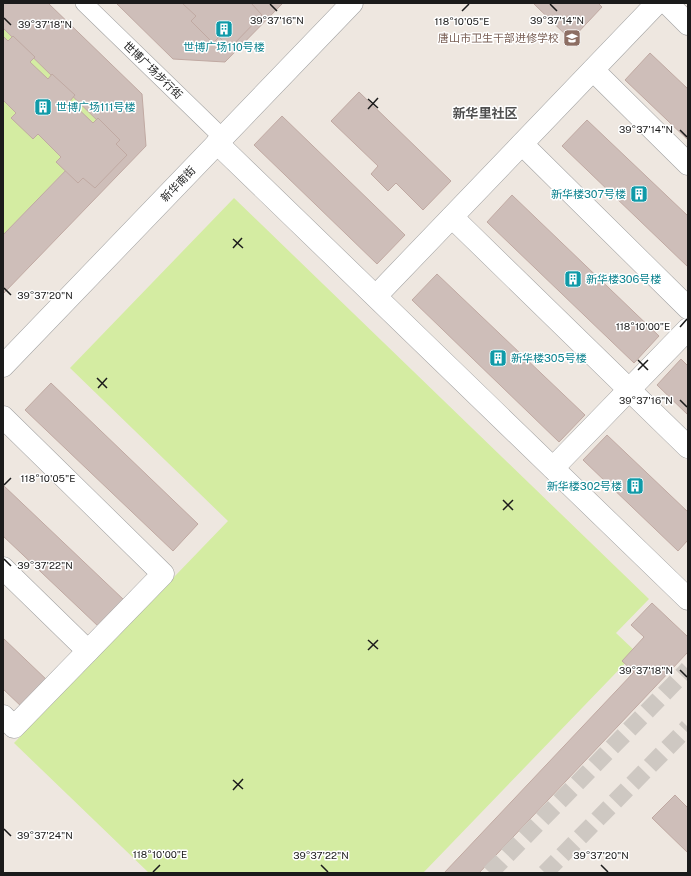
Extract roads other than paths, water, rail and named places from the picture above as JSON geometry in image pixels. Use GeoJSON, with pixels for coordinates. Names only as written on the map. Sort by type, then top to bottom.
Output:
{"type":"FeatureCollection","features":[{"type":"Feature","properties":{"kind":"street","name":"世博广场步行街"},"geometry":{"type":"LineString","coordinates":[[84,3],[220,140]]}},
{"type":"Feature","properties":{"kind":"street","name":"新华南街"},"geometry":{"type":"LineString","coordinates":[[3,366],[352,3]]}},
{"type":"Feature","properties":{"kind":"street"},"geometry":{"type":"LineString","coordinates":[[376,296],[657,3]]}},
{"type":"Feature","properties":{"kind":"street"},"geometry":{"type":"LineString","coordinates":[[667,3],[688,24]]}},
{"type":"Feature","properties":{"kind":"street"},"geometry":{"type":"LineString","coordinates":[[593,70],[688,164]]}},
{"type":"Feature","properties":{"kind":"street"},"geometry":{"type":"LineString","coordinates":[[220,140],[376,296],[688,599]]}},
{"type":"Feature","properties":{"kind":"street"},"geometry":{"type":"LineString","coordinates":[[522,144],[688,308]]}},
{"type":"Feature","properties":{"kind":"street"},"geometry":{"type":"LineString","coordinates":[[452,217],[688,447]]}},
{"type":"Feature","properties":{"kind":"street"},"geometry":{"type":"LineString","coordinates":[[553,468],[688,329]]}},
{"type":"Feature","properties":{"kind":"street"},"geometry":{"type":"LineString","coordinates":[[3,417],[163,574],[14,727],[3,716]]}},
{"type":"Feature","properties":{"kind":"street"},"geometry":{"type":"LineString","coordinates":[[3,568],[88,651]]}},
{"type":"Feature","properties":{"kind":"tunnel"},"geometry":{"type":"LineString","coordinates":[[490,873],[688,669]]}},
{"type":"Feature","properties":{"kind":"tunnel"},"geometry":{"type":"LineString","coordinates":[[545,873],[688,727]]}},
{"type":"Feature","properties":{"kind":"place","name":"世博广场110号楼"},"geometry":{"type":"Point","coordinates":[224,29]}},
{"type":"Feature","properties":{"kind":"place","name":"唐山市卫生干部进修学校"},"geometry":{"type":"Point","coordinates":[572,38]}},
{"type":"Feature","properties":{"kind":"place","name":"世博广场111号楼"},"geometry":{"type":"Point","coordinates":[43,107]}},
{"type":"Feature","properties":{"kind":"place","name":"新华楼307号楼"},"geometry":{"type":"Point","coordinates":[639,194]}},
{"type":"Feature","properties":{"kind":"place","name":"新华楼306号楼"},"geometry":{"type":"Point","coordinates":[573,279]}},
{"type":"Feature","properties":{"kind":"place","name":"新华楼305号楼"},"geometry":{"type":"Point","coordinates":[498,358]}},
{"type":"Feature","properties":{"kind":"place","name":"新华楼302号楼"},"geometry":{"type":"Point","coordinates":[635,486]}},
{"type":"Feature","properties":{"kind":"district","name":"新华里社区"},"geometry":{"type":"Point","coordinates":[485,113]}}]}
